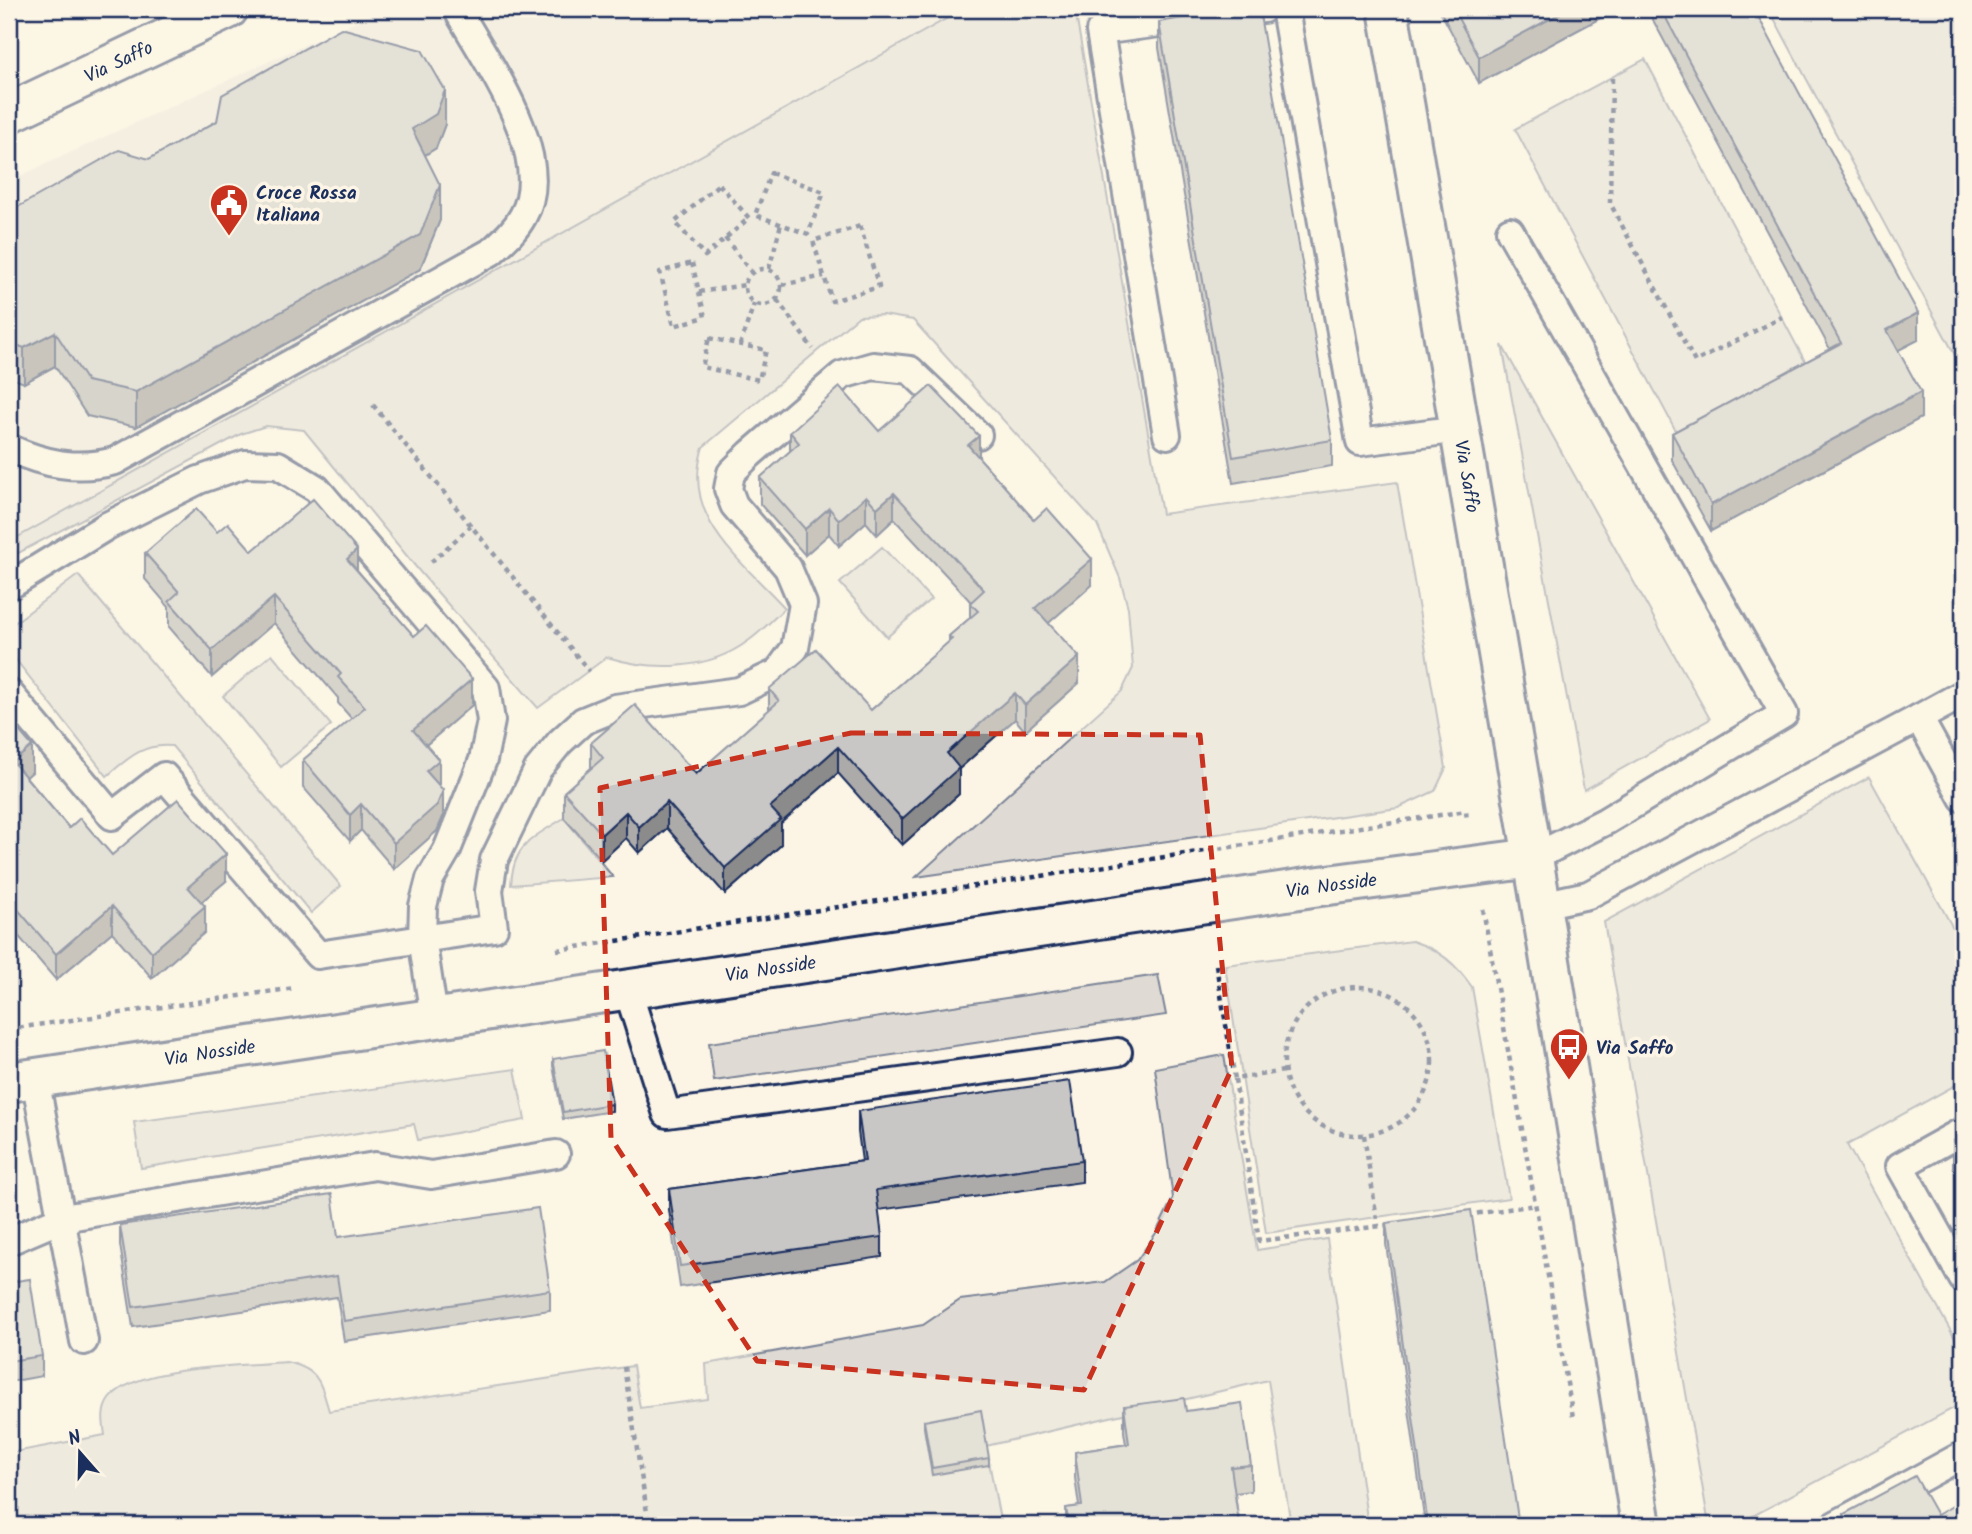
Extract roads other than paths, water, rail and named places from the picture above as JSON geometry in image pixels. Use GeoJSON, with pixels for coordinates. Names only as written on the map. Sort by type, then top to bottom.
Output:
{"type":"FeatureCollection","features":[{"type":"Feature","properties":{"kind":"street","name":"Via Saffo"},"geometry":{"type":"LineString","coordinates":[[9,113],[228,9]]}},
{"type":"Feature","properties":{"kind":"street","name":"Via Saffo"},"geometry":{"type":"LineString","coordinates":[[1388,9],[1541,905],[1641,1525]]}},
{"type":"Feature","properties":{"kind":"street","name":"Via Nosside"},"geometry":{"type":"LineString","coordinates":[[22,1080],[626,988],[1533,858]]}},
{"type":"Feature","properties":{"kind":"lane"},"geometry":{"type":"LineString","coordinates":[[9,448],[35,460],[68,466],[93,467],[115,461],[491,252],[510,234],[525,214],[531,192],[532,169],[527,142],[517,118],[457,9]]}},
{"type":"Feature","properties":{"kind":"lane"},"geometry":{"type":"LineString","coordinates":[[1167,435],[1100,31],[1263,9]]}},
{"type":"Feature","properties":{"kind":"lane"},"geometry":{"type":"LineString","coordinates":[[1285,9],[1360,442],[1460,429]]}},
{"type":"Feature","properties":{"kind":"lane"},"geometry":{"type":"LineString","coordinates":[[1510,231],[1784,714],[1606,821],[1533,858]]}},
{"type":"Feature","properties":{"kind":"lane"},"geometry":{"type":"LineString","coordinates":[[9,693],[113,816],[164,776],[318,955],[494,928],[489,891],[494,860],[538,769],[583,721],[615,708],[739,691],[777,673],[795,648],[803,604],[788,568],[734,505],[728,489],[731,473],[842,375],[873,366],[910,370],[978,435]]}},
{"type":"Feature","properties":{"kind":"lane"},"geometry":{"type":"LineString","coordinates":[[9,586],[107,526],[199,480],[245,464],[278,465],[317,489],[486,688],[491,721],[483,760],[447,850],[430,879],[423,906],[422,938],[434,1017]]}},
{"type":"Feature","properties":{"kind":"lane"},"geometry":{"type":"LineString","coordinates":[[1541,905],[1588,895],[1963,694]]}},
{"type":"Feature","properties":{"kind":"lane"},"geometry":{"type":"LineString","coordinates":[[1919,718],[1963,798]]}},
{"type":"Feature","properties":{"kind":"lane"},"geometry":{"type":"LineString","coordinates":[[626,988],[667,1114],[1118,1052]]}},
{"type":"Feature","properties":{"kind":"lane"},"geometry":{"type":"LineString","coordinates":[[22,1080],[63,1218],[84,1341]]}},
{"type":"Feature","properties":{"kind":"lane"},"geometry":{"type":"LineString","coordinates":[[1963,1130],[1900,1166],[1963,1279]]}},
{"type":"Feature","properties":{"kind":"lane"},"geometry":{"type":"LineString","coordinates":[[9,1241],[63,1218],[375,1166],[431,1175],[556,1154]]}},
{"type":"Feature","properties":{"kind":"lane"},"geometry":{"type":"LineString","coordinates":[[1835,1525],[1963,1455]]}},
{"type":"Feature","properties":{"kind":"place","name":"Croce Rossa Italiana"},"geometry":{"type":"Point","coordinates":[229,237]}},
{"type":"Feature","properties":{"kind":"place","name":"Via Saffo"},"geometry":{"type":"Point","coordinates":[1569,1081]}}]}
